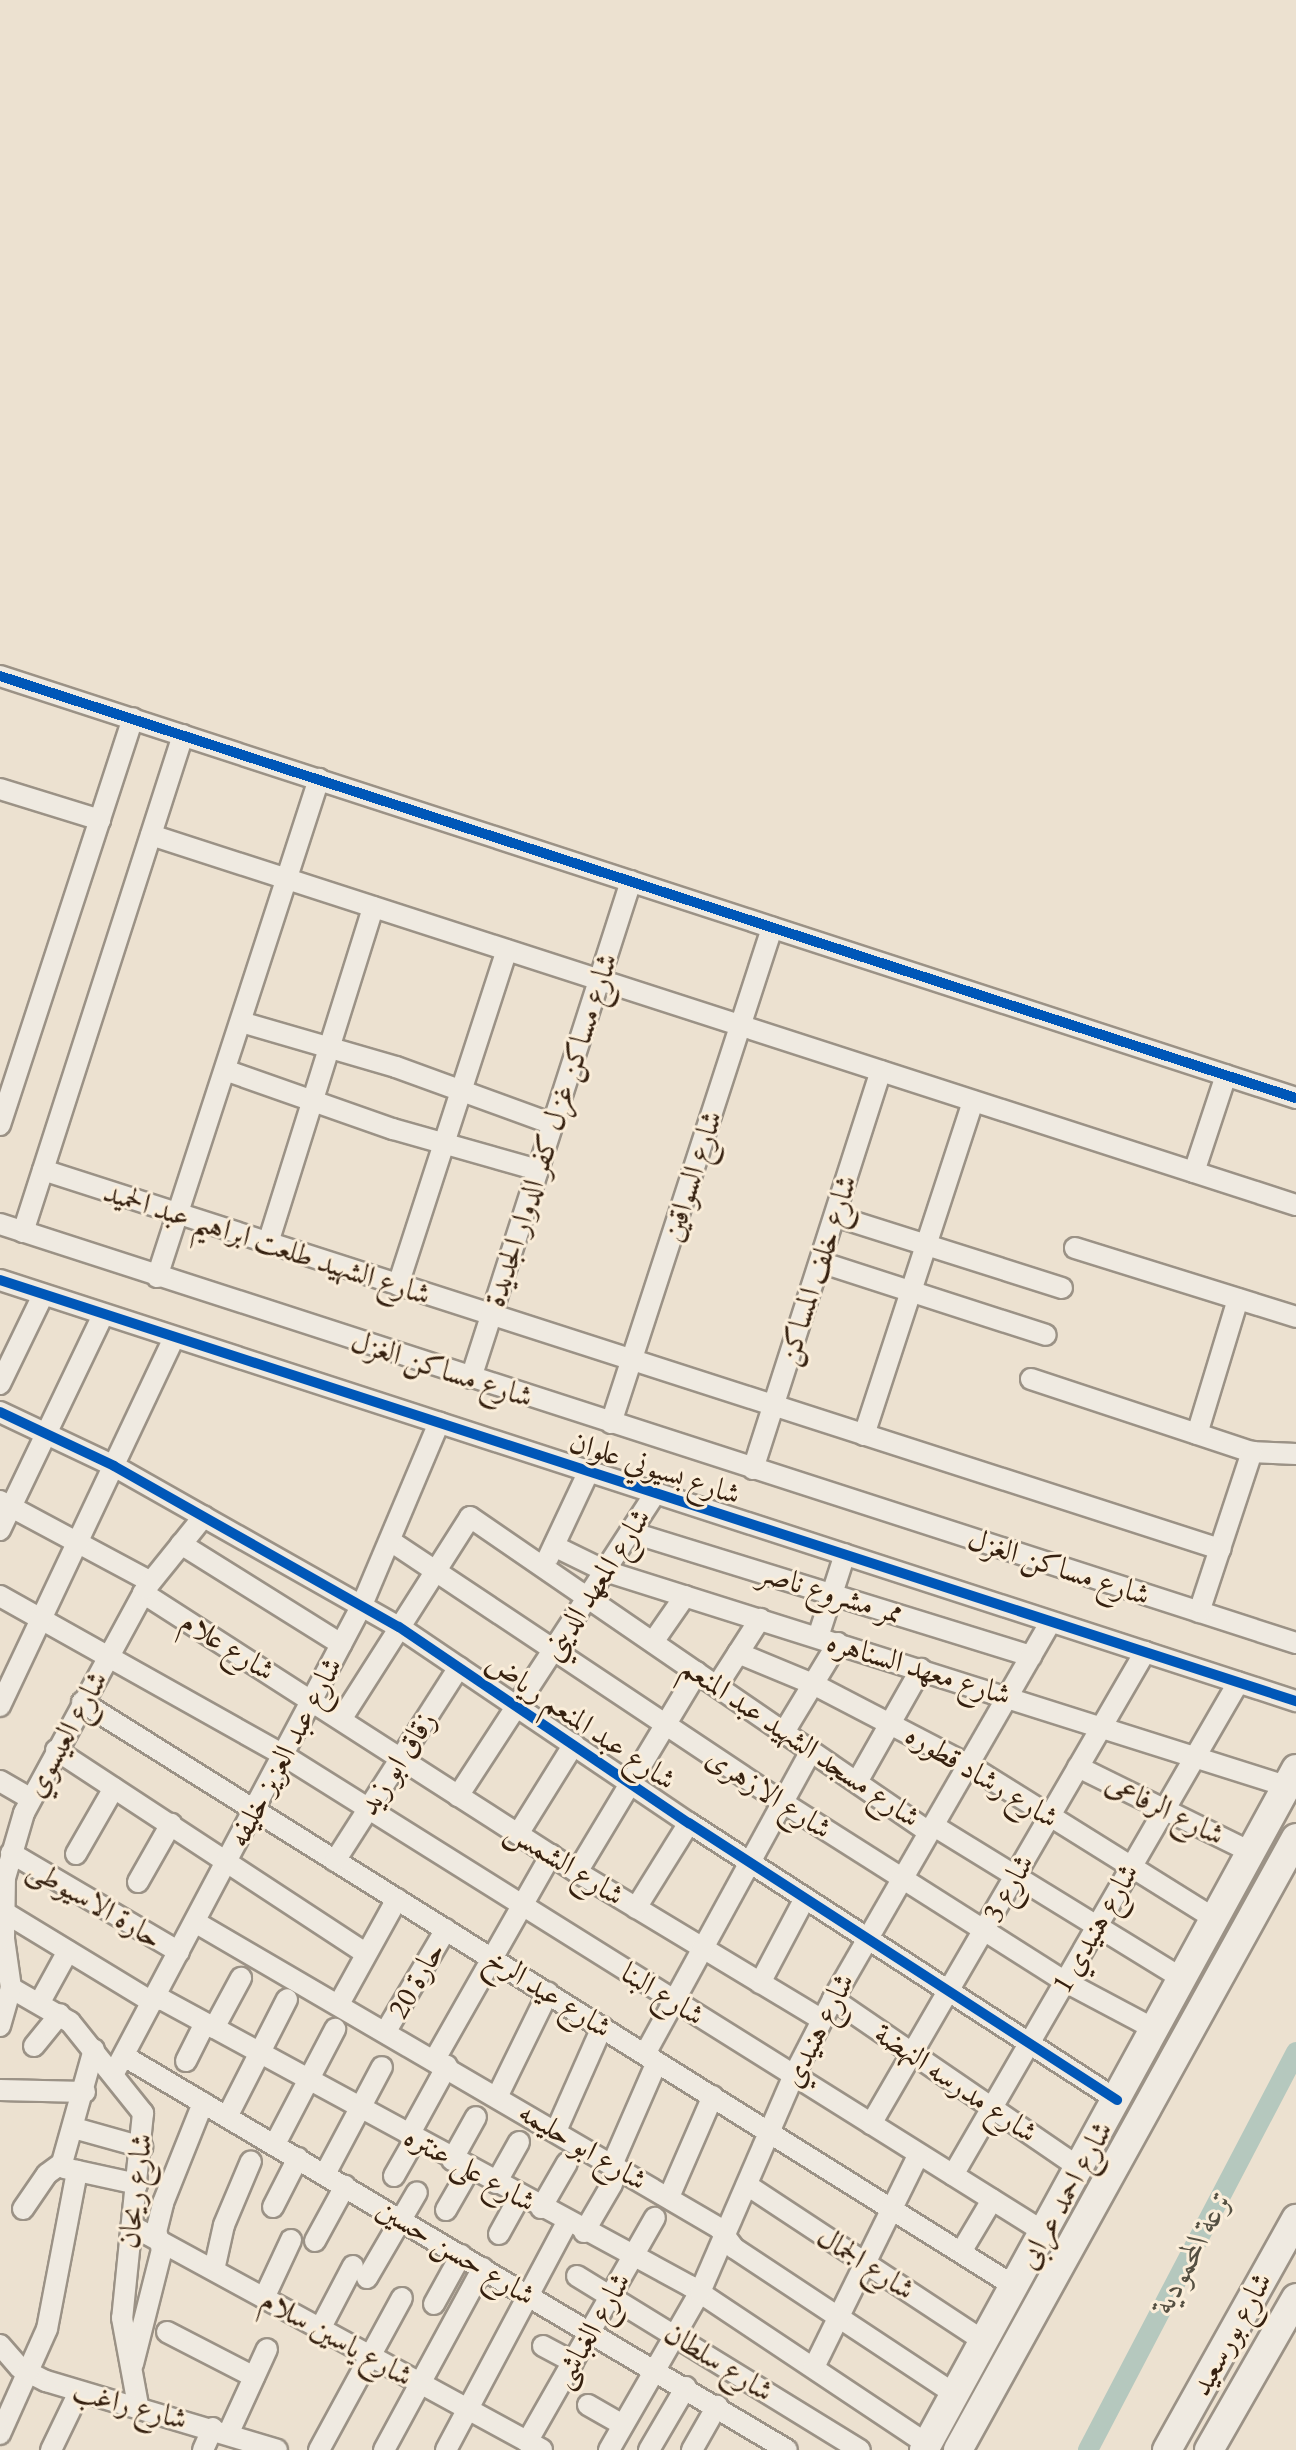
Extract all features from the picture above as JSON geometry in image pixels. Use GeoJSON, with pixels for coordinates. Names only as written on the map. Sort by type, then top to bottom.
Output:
{"type":"FeatureCollection","features":[{"type":"Feature","properties":{"kind":"main road","name":"شارع احمد عرابى"},"geometry":{"type":"LineString","coordinates":[[926,2447],[1291,1778]]}},
{"type":"Feature","properties":{"kind":"main road","name":"شارع احمد عرابى"},"geometry":{"type":"LineString","coordinates":[[958,2450],[1296,1838]]}},
{"type":"Feature","properties":{"kind":"main road","name":"شارع بورسعيد"},"geometry":{"type":"LineString","coordinates":[[1167,2450],[1296,2219]]}},
{"type":"Feature","properties":{"kind":"main road","name":"شارع بورسعيد"},"geometry":{"type":"LineString","coordinates":[[1209,2450],[1296,2298]]}},
{"type":"Feature","properties":{"kind":"street"},"geometry":{"type":"LineString","coordinates":[[0,676],[1296,1098]]}},
{"type":"Feature","properties":{"kind":"street"},"geometry":{"type":"LineString","coordinates":[[0,1125],[133,718]]}},
{"type":"Feature","properties":{"kind":"street"},"geometry":{"type":"LineString","coordinates":[[23,1232],[183,735]]}},
{"type":"Feature","properties":{"kind":"street"},"geometry":{"type":"LineString","coordinates":[[157,1277],[319,779]]}},
{"type":"Feature","properties":{"kind":"street"},"geometry":{"type":"LineString","coordinates":[[0,789],[100,820]]}},
{"type":"Feature","properties":{"kind":"street"},"geometry":{"type":"LineString","coordinates":[[151,835],[1296,1205]]}},
{"type":"Feature","properties":{"kind":"street","name":"شارع مساكن غزل كفر الدوار الجديدة"},"geometry":{"type":"LineString","coordinates":[[471,1378],[631,881]]}},
{"type":"Feature","properties":{"kind":"street"},"geometry":{"type":"LineString","coordinates":[[268,1243],[373,907]]}},
{"type":"Feature","properties":{"kind":"street","name":"شارع السواقين"},"geometry":{"type":"LineString","coordinates":[[611,1423],[772,928]]}},
{"type":"Feature","properties":{"kind":"street"},"geometry":{"type":"LineString","coordinates":[[398,1285],[507,950]]}},
{"type":"Feature","properties":{"kind":"street"},"geometry":{"type":"LineString","coordinates":[[241,1022],[396,1067],[460,1094],[553,1124]]}},
{"type":"Feature","properties":{"kind":"street"},"geometry":{"type":"LineString","coordinates":[[225,1070],[445,1143],[538,1170]]}},
{"type":"Feature","properties":{"kind":"street","name":"شارع خلف المساكن"},"geometry":{"type":"LineString","coordinates":[[753,1469],[881,1071]]}},
{"type":"Feature","properties":{"kind":"street"},"geometry":{"type":"LineString","coordinates":[[1194,1172],[1226,1075]]}},
{"type":"Feature","properties":{"kind":"street"},"geometry":{"type":"LineString","coordinates":[[864,1435],[973,1101]]}},
{"type":"Feature","properties":{"kind":"street","name":"شارع الشهيد طلعت ابراهيم عبد الحميد"},"geometry":{"type":"LineString","coordinates":[[43,1170],[1220,1549]]}},
{"type":"Feature","properties":{"kind":"street"},"geometry":{"type":"LineString","coordinates":[[835,1216],[1062,1288]]}},
{"type":"Feature","properties":{"kind":"street","name":"شارع مساكن الغزل"},"geometry":{"type":"LineString","coordinates":[[0,1224],[1296,1643]]}},
{"type":"Feature","properties":{"kind":"street"},"geometry":{"type":"LineString","coordinates":[[1075,1248],[1296,1317]]}},
{"type":"Feature","properties":{"kind":"street"},"geometry":{"type":"LineString","coordinates":[[820,1262],[1046,1335]]}},
{"type":"Feature","properties":{"kind":"street","name":"شارع بسيوني علوان"},"geometry":{"type":"LineString","coordinates":[[0,1280],[173,1340],[589,1471],[1296,1701]]}},
{"type":"Feature","properties":{"kind":"street"},"geometry":{"type":"LineString","coordinates":[[0,1384],[43,1295]]}},
{"type":"Feature","properties":{"kind":"street"},"geometry":{"type":"LineString","coordinates":[[1197,1434],[1238,1299]]}},
{"type":"Feature","properties":{"kind":"street"},"geometry":{"type":"LineString","coordinates":[[0,1530],[6,1504],[46,1433],[103,1315]]}},
{"type":"Feature","properties":{"kind":"street"},"geometry":{"type":"LineString","coordinates":[[2,1695],[42,1618],[173,1340]]}},
{"type":"Feature","properties":{"kind":"street"},"geometry":{"type":"LineString","coordinates":[[1031,1379],[1252,1452],[1296,1454]]}},
{"type":"Feature","properties":{"kind":"street","name":"شارع عبد المنعم رياض"},"geometry":{"type":"LineString","coordinates":[[0,1412],[114,1466],[399,1627],[689,1823],[1117,2100]]}},
{"type":"Feature","properties":{"kind":"street","name":"شارع عبد العزيز خليفه"},"geometry":{"type":"LineString","coordinates":[[119,2065],[362,1605],[392,1542],[439,1423]]}},
{"type":"Feature","properties":{"kind":"street"},"geometry":{"type":"LineString","coordinates":[[1199,1612],[1252,1452]]}},
{"type":"Feature","properties":{"kind":"street"},"geometry":{"type":"LineString","coordinates":[[544,1568],[589,1471]]}},
{"type":"Feature","properties":{"kind":"street","name":"شارع المعهد الديني"},"geometry":{"type":"LineString","coordinates":[[458,1796],[655,1494]]}},
{"type":"Feature","properties":{"kind":"street","name":"شارع علام"},"geometry":{"type":"LineString","coordinates":[[6,1504],[78,1542],[313,1699]]}},
{"type":"Feature","properties":{"kind":"street","name":"شارع العيسوي"},"geometry":{"type":"LineString","coordinates":[[0,2026],[7,1979],[2,1938],[3,1877],[30,1798],[147,1588],[204,1516]]}},
{"type":"Feature","properties":{"kind":"street","name":"شارع مسجد الشهيد عبد المنعم"},"geometry":{"type":"LineString","coordinates":[[435,1571],[468,1518],[923,1828],[930,1828],[1015,1877],[1183,1979]]}},
{"type":"Feature","properties":{"kind":"street","name":"ممر مشروع ناصر"},"geometry":{"type":"LineString","coordinates":[[630,1532],[1031,1656]]}},
{"type":"Feature","properties":{"kind":"street","name":"شارع الازهرى"},"geometry":{"type":"LineString","coordinates":[[392,1542],[782,1802],[1064,1981],[1156,2030]]}},
{"type":"Feature","properties":{"kind":"street"},"geometry":{"type":"LineString","coordinates":[[181,1544],[341,1644]]}},
{"type":"Feature","properties":{"kind":"street","name":"شارع معهد السناهره"},"geometry":{"type":"LineString","coordinates":[[554,1546],[605,1571],[1196,1755],[1291,1778]]}},
{"type":"Feature","properties":{"kind":"street"},"geometry":{"type":"LineString","coordinates":[[818,1637],[845,1554]]}},
{"type":"Feature","properties":{"kind":"street"},"geometry":{"type":"LineString","coordinates":[[342,1718],[435,1571]]}},
{"type":"Feature","properties":{"kind":"street","name":"شارع البنا"},"geometry":{"type":"LineString","coordinates":[[0,1596],[110,1654],[283,1755],[1044,2232]]}},
{"type":"Feature","properties":{"kind":"street"},"geometry":{"type":"LineString","coordinates":[[653,1642],[685,1596]]}},
{"type":"Feature","properties":{"kind":"street"},"geometry":{"type":"LineString","coordinates":[[717,1686],[760,1619]]}},
{"type":"Feature","properties":{"kind":"street","name":"شارع هنيدي"},"geometry":{"type":"LineString","coordinates":[[609,2450],[700,2292],[794,2075],[833,1999],[1051,1622]]}},
{"type":"Feature","properties":{"kind":"street"},"geometry":{"type":"LineString","coordinates":[[784,1732],[838,1643]]}},
{"type":"Feature","properties":{"kind":"street","name":"شارع 3"},"geometry":{"type":"LineString","coordinates":[[871,2124],[1145,1652]]}},
{"type":"Feature","properties":{"kind":"street","name":"شارع رشاد قطوره"},"geometry":{"type":"LineString","coordinates":[[738,1653],[813,1684],[967,1764],[1215,1919]]}},
{"type":"Feature","properties":{"kind":"street","name":"زقاق ابو زيد"},"geometry":{"type":"LineString","coordinates":[[335,1861],[459,1667]]}},
{"type":"Feature","properties":{"kind":"street"},"geometry":{"type":"LineString","coordinates":[[857,1782],[921,1669]]}},
{"type":"Feature","properties":{"kind":"street"},"geometry":{"type":"LineString","coordinates":[[577,1872],[663,1724],[697,1672]]}},
{"type":"Feature","properties":{"kind":"street","name":"شارع هنيدي 1"},"geometry":{"type":"LineString","coordinates":[[953,2175],[1238,1683]]}},
{"type":"Feature","properties":{"kind":"street","name":"شارع الشمس"},"geometry":{"type":"LineString","coordinates":[[313,1699],[577,1872],[822,2020]]}},
{"type":"Feature","properties":{"kind":"street","name":"شارع عيد الرخ"},"geometry":{"type":"LineString","coordinates":[[82,1702],[1014,2286]]}},
{"type":"Feature","properties":{"kind":"street"},"geometry":{"type":"LineString","coordinates":[[518,1834],[574,1744]]}},
{"type":"Feature","properties":{"kind":"street"},"geometry":{"type":"LineString","coordinates":[[56,1750],[366,1954]]}},
{"type":"Feature","properties":{"kind":"street"},"geometry":{"type":"LineString","coordinates":[[446,2450],[528,2294],[612,2174],[673,2000],[811,1751]]}},
{"type":"Feature","properties":{"kind":"street","name":"شارع الرفاعى"},"geometry":{"type":"LineString","coordinates":[[1078,1767],[1251,1852]]}},
{"type":"Feature","properties":{"kind":"street"},"geometry":{"type":"LineString","coordinates":[[0,1781],[30,1798]]}},
{"type":"Feature","properties":{"kind":"street"},"geometry":{"type":"LineString","coordinates":[[76,1854],[114,1788]]}},
{"type":"Feature","properties":{"kind":"street"},"geometry":{"type":"LineString","coordinates":[[636,1908],[689,1823]]}},
{"type":"Feature","properties":{"kind":"street"},"geometry":{"type":"LineString","coordinates":[[138,1882],[171,1824]]}},
{"type":"Feature","properties":{"kind":"street","name":"حارة الاسيوطى"},"geometry":{"type":"LineString","coordinates":[[11,1853],[179,1952]]}},
{"type":"Feature","properties":{"kind":"street"},"geometry":{"type":"LineString","coordinates":[[394,2176],[441,2063],[493,1958],[551,1855]]}},
{"type":"Feature","properties":{"kind":"street"},"geometry":{"type":"LineString","coordinates":[[760,1983],[805,1898]]}},
{"type":"Feature","properties":{"kind":"street"},"geometry":{"type":"LineString","coordinates":[[339,2004],[397,1899]]}},
{"type":"Feature","properties":{"kind":"street","name":"شارع على عنتره"},"geometry":{"type":"LineString","coordinates":[[4,1912],[154,2000],[209,2025],[632,2258],[700,2292],[814,2367],[926,2447]]}},
{"type":"Feature","properties":{"kind":"street","name":"شارع ابو حليمه"},"geometry":{"type":"LineString","coordinates":[[195,1922],[498,2095],[556,2131],[612,2174],[669,2197],[955,2394]]}},
{"type":"Feature","properties":{"kind":"street","name":"حارة 20"},"geometry":{"type":"LineString","coordinates":[[386,2031],[446,1929]]}},
{"type":"Feature","properties":{"kind":"street"},"geometry":{"type":"LineString","coordinates":[[40,2002],[68,1951]]}},
{"type":"Feature","properties":{"kind":"street"},"geometry":{"type":"LineString","coordinates":[[186,2061],[241,1978]]}},
{"type":"Feature","properties":{"kind":"street","name":"شارع ريحان"},"geometry":{"type":"LineString","coordinates":[[7,1979],[60,2014],[94,2049],[119,2065],[141,2107],[142,2147],[122,2318],[130,2376],[138,2405]]}},
{"type":"Feature","properties":{"kind":"street"},"geometry":{"type":"LineString","coordinates":[[498,2095],[548,1993]]}},
{"type":"Feature","properties":{"kind":"street"},"geometry":{"type":"LineString","coordinates":[[227,2117],[287,1999]]}},
{"type":"Feature","properties":{"kind":"street","name":"شارع مدرسه النهضة"},"geometry":{"type":"LineString","coordinates":[[833,1999],[1080,2168]]}},
{"type":"Feature","properties":{"kind":"street"},"geometry":{"type":"LineString","coordinates":[[34,2046],[60,2014]]}},
{"type":"Feature","properties":{"kind":"street"},"geometry":{"type":"LineString","coordinates":[[556,2131],[602,2027]]}},
{"type":"Feature","properties":{"kind":"street"},"geometry":{"type":"LineString","coordinates":[[275,2144],[335,2029]]}},
{"type":"Feature","properties":{"kind":"street"},"geometry":{"type":"LineString","coordinates":[[0,2434],[30,2374],[53,2307],[74,2128],[94,2049]]}},
{"type":"Feature","properties":{"kind":"street","name":"شارع حسن حسين"},"geometry":{"type":"LineString","coordinates":[[119,2065],[203,2103],[275,2144],[655,2368],[787,2450]]}},
{"type":"Feature","properties":{"kind":"street"},"geometry":{"type":"LineString","coordinates":[[325,2174],[382,2067]]}},
{"type":"Feature","properties":{"kind":"street"},"geometry":{"type":"LineString","coordinates":[[0,2090],[85,2092]]}},
{"type":"Feature","properties":{"kind":"street"},"geometry":{"type":"LineString","coordinates":[[669,2197],[713,2096]]}},
{"type":"Feature","properties":{"kind":"street"},"geometry":{"type":"LineString","coordinates":[[130,2376],[160,2241],[156,2232],[163,2203],[203,2103]]}},
{"type":"Feature","properties":{"kind":"street"},"geometry":{"type":"LineString","coordinates":[[446,2210],[476,2117]]}},
{"type":"Feature","properties":{"kind":"street"},"geometry":{"type":"LineString","coordinates":[[74,2128],[142,2147]]}},
{"type":"Feature","properties":{"kind":"street"},"geometry":{"type":"LineString","coordinates":[[496,2183],[519,2142]]}},
{"type":"Feature","properties":{"kind":"street"},"geometry":{"type":"LineString","coordinates":[[814,2367],[919,2154]]}},
{"type":"Feature","properties":{"kind":"street"},"geometry":{"type":"LineString","coordinates":[[273,2207],[298,2158]]}},
{"type":"Feature","properties":{"kind":"street"},"geometry":{"type":"LineString","coordinates":[[214,2270],[228,2214],[251,2161]]}},
{"type":"Feature","properties":{"kind":"street"},"geometry":{"type":"LineString","coordinates":[[541,2208],[567,2163]]}},
{"type":"Feature","properties":{"kind":"street"},"geometry":{"type":"LineString","coordinates":[[23,2209],[47,2174],[68,2169],[137,2184]]}},
{"type":"Feature","properties":{"kind":"street","name":"شارع الجمال"},"geometry":{"type":"LineString","coordinates":[[747,2185],[984,2341]]}},
{"type":"Feature","properties":{"kind":"street"},"geometry":{"type":"LineString","coordinates":[[315,2241],[345,2186]]}},
{"type":"Feature","properties":{"kind":"street"},"geometry":{"type":"LineString","coordinates":[[320,2329],[401,2219],[417,2192]]}},
{"type":"Feature","properties":{"kind":"street"},"geometry":{"type":"LineString","coordinates":[[499,2234],[520,2196]]}},
{"type":"Feature","properties":{"kind":"street"},"geometry":{"type":"LineString","coordinates":[[961,2252],[992,2200]]}},
{"type":"Feature","properties":{"kind":"street","name":"شارع الغباشى"},"geometry":{"type":"LineString","coordinates":[[521,2444],[573,2362],[655,2218]]}},
{"type":"Feature","properties":{"kind":"street","name":"شارع ياسين سلام"},"geometry":{"type":"LineString","coordinates":[[132,2226],[467,2410],[521,2444]]}},
{"type":"Feature","properties":{"kind":"street"},"geometry":{"type":"LineString","coordinates":[[264,2298],[291,2240]]}},
{"type":"Feature","properties":{"kind":"street"},"geometry":{"type":"LineString","coordinates":[[434,2304],[461,2255]]}},
{"type":"Feature","properties":{"kind":"street"},"geometry":{"type":"LineString","coordinates":[[384,2450],[483,2268]]}},
{"type":"Feature","properties":{"kind":"street","name":"شارع سلطان"},"geometry":{"type":"LineString","coordinates":[[577,2276],[676,2334],[860,2450]]}},
{"type":"Feature","properties":{"kind":"street"},"geometry":{"type":"LineString","coordinates":[[319,2450],[402,2298]]}},
{"type":"Feature","properties":{"kind":"street"},"geometry":{"type":"LineString","coordinates":[[167,2332],[254,2377]]}},
{"type":"Feature","properties":{"kind":"street"},"geometry":{"type":"LineString","coordinates":[[0,2345],[30,2374]]}},
{"type":"Feature","properties":{"kind":"street"},"geometry":{"type":"LineString","coordinates":[[543,2346],[573,2362]]}},
{"type":"Feature","properties":{"kind":"street"},"geometry":{"type":"LineString","coordinates":[[203,2450],[221,2430],[254,2377],[267,2349]]}},
{"type":"Feature","properties":{"kind":"street","name":"شارع راغب"},"geometry":{"type":"LineString","coordinates":[[30,2374],[79,2392],[138,2405],[221,2430],[270,2449]]}},
{"type":"Feature","properties":{"kind":"street"},"geometry":{"type":"LineString","coordinates":[[649,2450],[686,2387]]}},
{"type":"Feature","properties":{"kind":"street"},"geometry":{"type":"LineString","coordinates":[[53,2449],[79,2392]]}},
{"type":"Feature","properties":{"kind":"street"},"geometry":{"type":"LineString","coordinates":[[588,2405],[623,2425]]}},
{"type":"Feature","properties":{"kind":"street"},"geometry":{"type":"LineString","coordinates":[[692,2450],[717,2406]]}},
{"type":"Feature","properties":{"kind":"waterway","name":"ترعة المحمودية"},"geometry":{"type":"LineString","coordinates":[[1088,2450],[1296,2052]]}},
{"type":"Feature","properties":{"kind":"cycle path"},"geometry":{"type":"LineString","coordinates":[[0,676],[1296,1098]]}},
{"type":"Feature","properties":{"kind":"cycle path"},"geometry":{"type":"LineString","coordinates":[[0,1280],[1296,1701]]}},
{"type":"Feature","properties":{"kind":"cycle path"},"geometry":{"type":"LineString","coordinates":[[0,1412],[114,1466],[399,1627],[689,1823],[1117,2100]]}}]}
